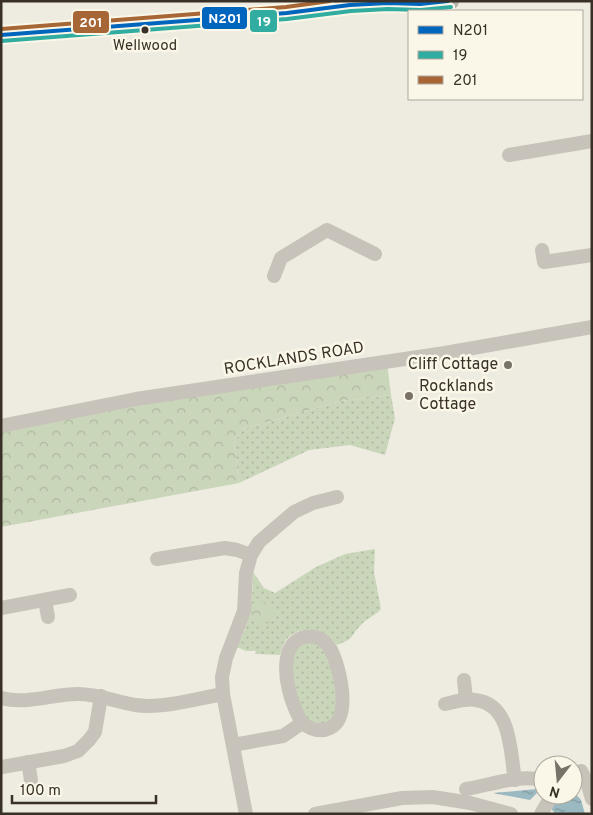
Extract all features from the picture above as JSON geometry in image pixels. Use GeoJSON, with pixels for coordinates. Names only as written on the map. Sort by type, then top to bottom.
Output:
{"type":"FeatureCollection","features":[{"type":"Feature","properties":{"kind":"main road"},"geometry":{"type":"LineString","coordinates":[[1,35],[288,13],[350,5],[420,4],[450,1]]}},
{"type":"Feature","properties":{"kind":"street"},"geometry":{"type":"LineString","coordinates":[[509,155],[592,141]]}},
{"type":"Feature","properties":{"kind":"street"},"geometry":{"type":"LineString","coordinates":[[274,276],[280,258],[328,230],[376,254]]}},
{"type":"Feature","properties":{"kind":"street"},"geometry":{"type":"LineString","coordinates":[[542,250],[544,262],[592,255]]}},
{"type":"Feature","properties":{"kind":"street","name":"ROCKLANDS ROAD"},"geometry":{"type":"LineString","coordinates":[[1,426],[136,400],[445,353],[592,327]]}},
{"type":"Feature","properties":{"kind":"street"},"geometry":{"type":"LineString","coordinates":[[246,814],[223,694],[222,677],[226,658],[244,611],[246,574],[251,555],[259,542],[269,532],[294,512],[313,503],[338,496]]}},
{"type":"Feature","properties":{"kind":"street"},"geometry":{"type":"LineString","coordinates":[[157,560],[224,548],[251,555]]}},
{"type":"Feature","properties":{"kind":"street"},"geometry":{"type":"LineString","coordinates":[[1,608],[70,595]]}},
{"type":"Feature","properties":{"kind":"street"},"geometry":{"type":"LineString","coordinates":[[45,600],[48,618]]}},
{"type":"Feature","properties":{"kind":"street"},"geometry":{"type":"LineString","coordinates":[[302,637],[318,637],[326,642],[331,649],[337,665],[343,702],[339,719],[334,726],[326,730],[315,730],[302,723],[290,694],[287,665],[290,647],[302,637]]}},
{"type":"Feature","properties":{"kind":"street"},"geometry":{"type":"LineString","coordinates":[[464,680],[466,700]]}},
{"type":"Feature","properties":{"kind":"street"},"geometry":{"type":"LineString","coordinates":[[1,698],[25,701],[78,694],[101,696],[134,705],[154,706],[223,694]]}},
{"type":"Feature","properties":{"kind":"street"},"geometry":{"type":"LineString","coordinates":[[2,767],[64,756],[78,751],[95,732],[101,696]]}},
{"type":"Feature","properties":{"kind":"street"},"geometry":{"type":"LineString","coordinates":[[445,704],[474,699],[486,702],[496,708],[503,717],[515,780]]}},
{"type":"Feature","properties":{"kind":"street"},"geometry":{"type":"LineString","coordinates":[[233,745],[283,736],[302,723]]}},
{"type":"Feature","properties":{"kind":"street"},"geometry":{"type":"LineString","coordinates":[[28,762],[30,780]]}},
{"type":"Feature","properties":{"kind":"street"},"geometry":{"type":"LineString","coordinates":[[583,774],[592,799]]}},
{"type":"Feature","properties":{"kind":"street"},"geometry":{"type":"LineString","coordinates":[[466,789],[533,778]]}},
{"type":"Feature","properties":{"kind":"street"},"geometry":{"type":"LineString","coordinates":[[315,814],[402,798],[424,797],[470,802],[511,814]]}},
{"type":"Feature","properties":{"kind":"green space"},"geometry":{"type":"Polygon","coordinates":[[[387,362],[391,395],[341,401],[243,429],[234,442],[239,483],[1,527],[1,426],[387,362]]]}},
{"type":"Feature","properties":{"kind":"green space"},"geometry":{"type":"Polygon","coordinates":[[[391,395],[395,418],[385,455],[350,445],[309,450],[239,483],[234,442],[243,429],[341,401],[391,395]]]}},
{"type":"Feature","properties":{"kind":"green space"},"geometry":{"type":"Polygon","coordinates":[[[375,549],[374,572],[381,609],[363,623],[350,639],[337,645],[325,634],[318,631],[303,630],[289,637],[284,643],[280,655],[255,654],[256,651],[246,651],[237,647],[250,611],[253,572],[264,588],[275,593],[316,567],[345,554],[375,549]]]}},
{"type":"Feature","properties":{"kind":"green space"},"geometry":{"type":"Polygon","coordinates":[[[263,602],[271,605],[274,613],[271,621],[263,624],[255,621],[252,613],[255,605],[263,602]]]}},
{"type":"Feature","properties":{"kind":"green space"},"geometry":{"type":"Polygon","coordinates":[[[313,640],[327,651],[337,693],[336,715],[323,726],[306,721],[296,698],[291,664],[298,645],[313,640]]]}},
{"type":"Feature","properties":{"kind":"water"},"geometry":{"type":"Polygon","coordinates":[[[533,789],[533,797],[530,800],[493,793],[533,789]]]}},
{"type":"Feature","properties":{"kind":"water"},"geometry":{"type":"Polygon","coordinates":[[[554,805],[582,805],[585,814],[556,814],[551,809],[554,805]]]}},
{"type":"Feature","properties":{"kind":"transit line","name":"201"},"geometry":{"type":"LineString","coordinates":[[1,29],[286,7],[330,1]]}},
{"type":"Feature","properties":{"kind":"transit line","name":"N201"},"geometry":{"type":"LineString","coordinates":[[1,35],[287,13],[350,5],[420,4],[448,1]]}},
{"type":"Feature","properties":{"kind":"transit line","name":"19"},"geometry":{"type":"LineString","coordinates":[[1,41],[287,19],[351,11],[421,10],[451,7]]}},
{"type":"Feature","properties":{"kind":"place","name":"Wellwood"},"geometry":{"type":"Point","coordinates":[145,30]}},
{"type":"Feature","properties":{"kind":"place","name":"Cliff Cottage"},"geometry":{"type":"Point","coordinates":[508,365]}},
{"type":"Feature","properties":{"kind":"place","name":"Rocklands Cottage"},"geometry":{"type":"Point","coordinates":[409,396]}}]}
